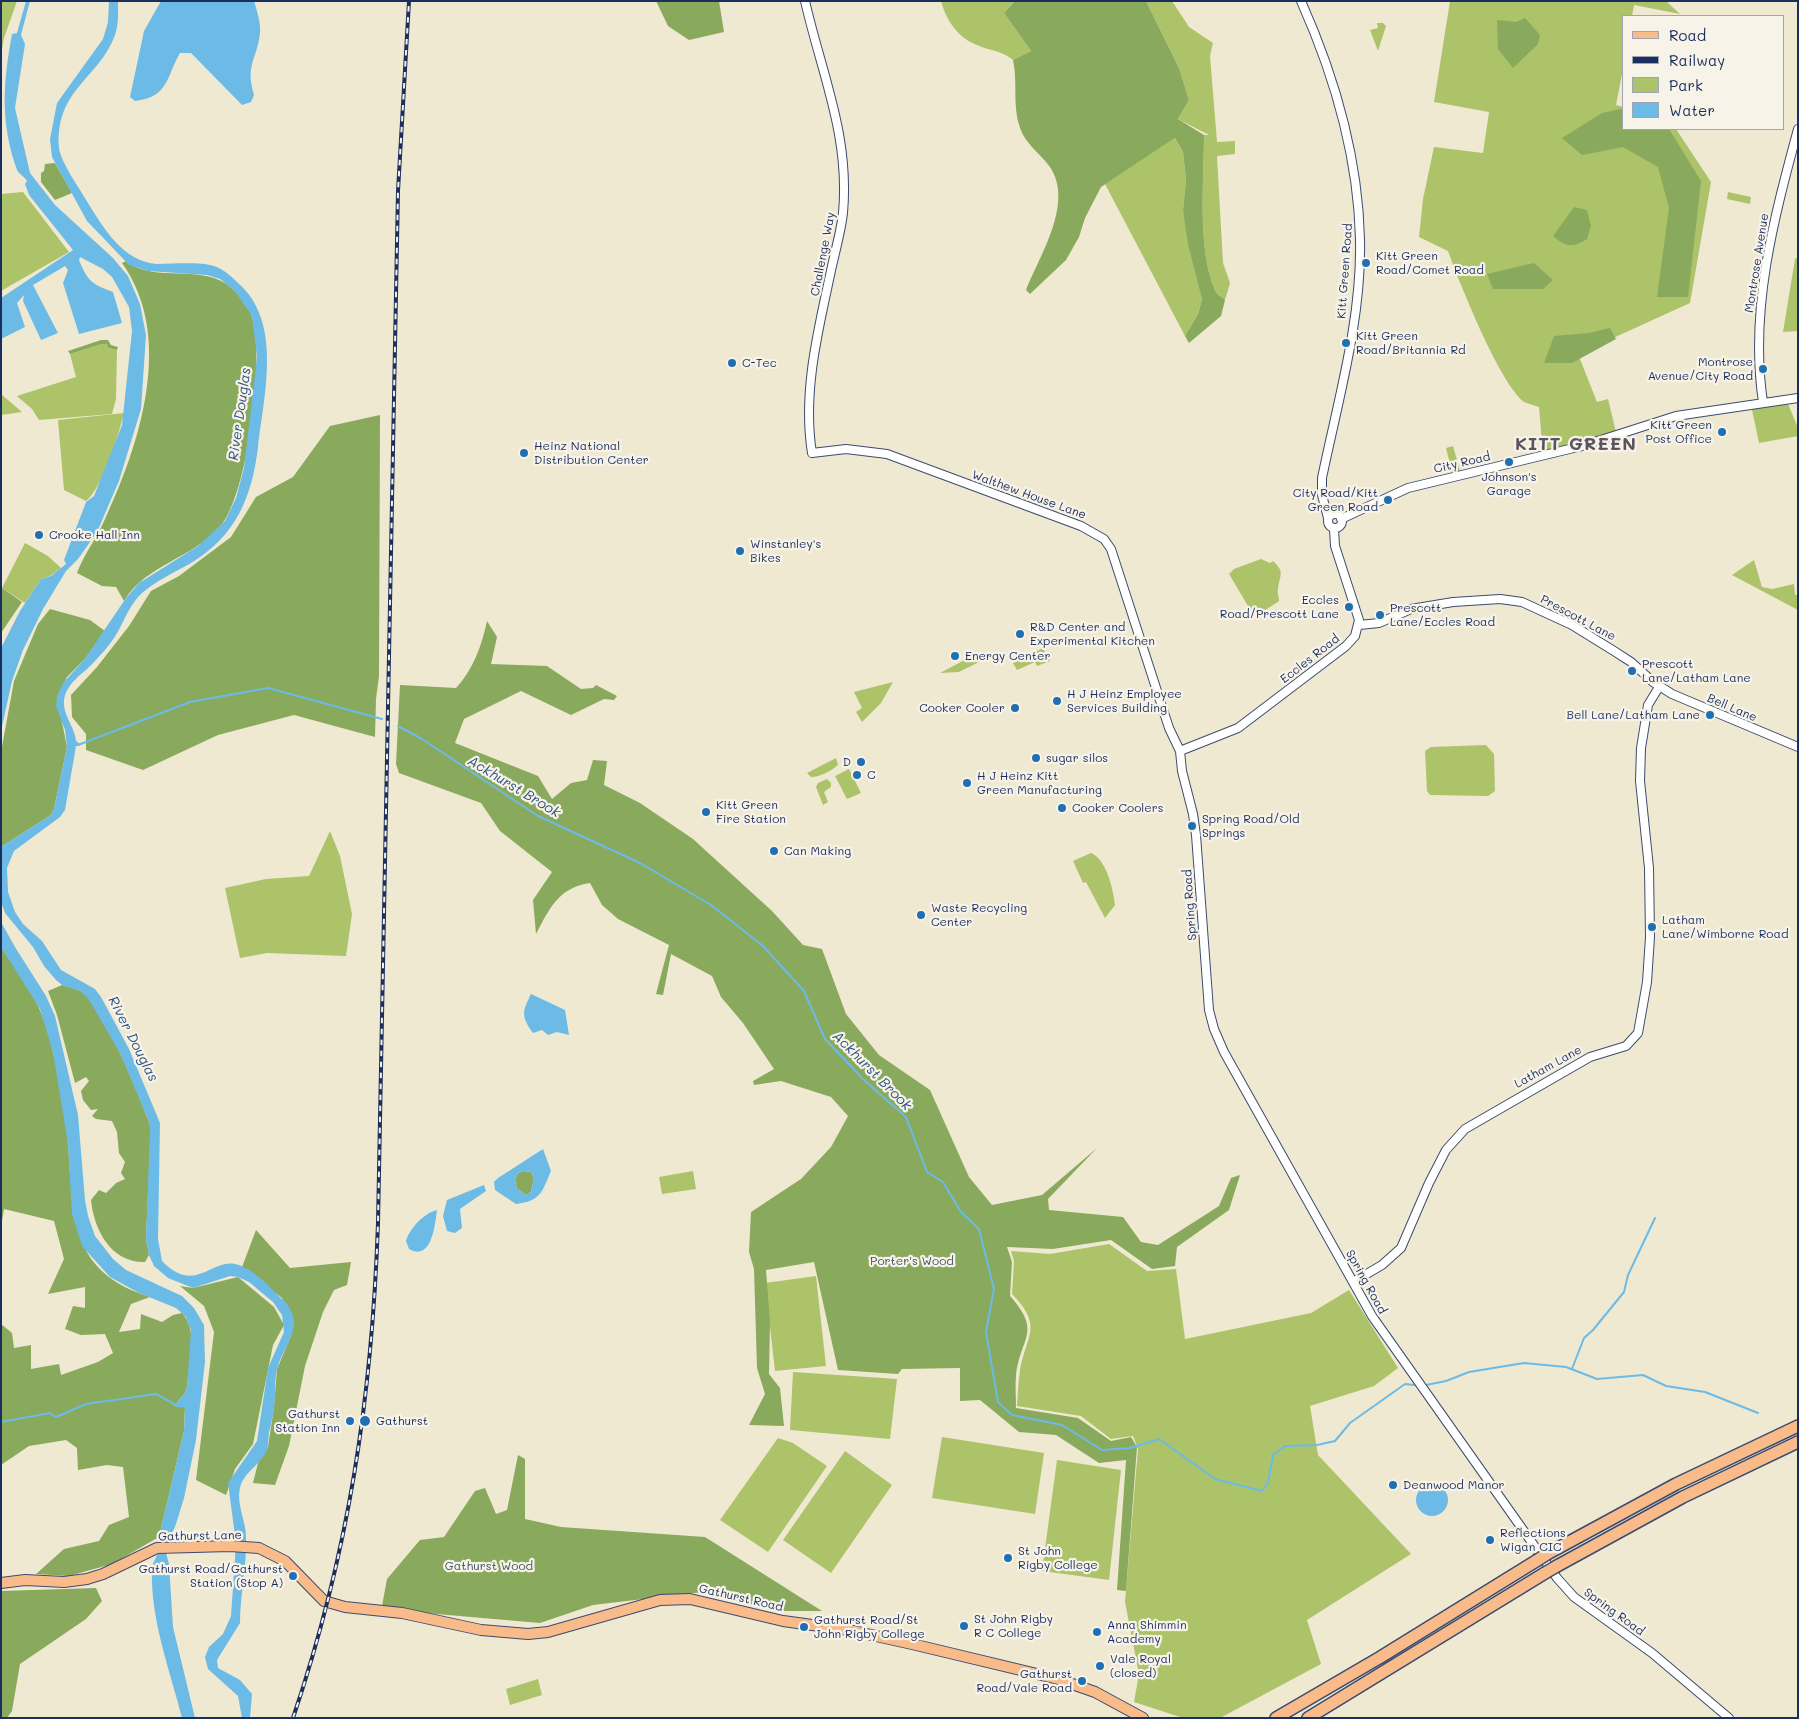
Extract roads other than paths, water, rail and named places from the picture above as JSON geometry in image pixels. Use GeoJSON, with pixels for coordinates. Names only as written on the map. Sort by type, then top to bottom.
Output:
{"type":"FeatureCollection","features":[{"type":"Feature","properties":{"kind":"highway"},"geometry":{"type":"LineString","coordinates":[[1276,1718],[1379,1658],[1536,1560],[1676,1484],[1798,1426]]}},
{"type":"Feature","properties":{"kind":"highway"},"geometry":{"type":"LineString","coordinates":[[1308,1718],[1544,1573],[1683,1497],[1798,1442]]}},
{"type":"Feature","properties":{"kind":"main road","name":"Gathurst Lane"},"geometry":{"type":"LineString","coordinates":[[1,1583],[24,1580],[64,1582],[87,1579],[110,1571],[151,1550],[230,1546],[250,1547],[267,1550],[280,1557],[325,1602]]}},
{"type":"Feature","properties":{"kind":"main road","name":"Gathurst Road"},"geometry":{"type":"LineString","coordinates":[[325,1602],[345,1607],[410,1614],[480,1630],[528,1634],[548,1632],[660,1600],[679,1598],[700,1600],[783,1621],[848,1630],[912,1644],[1058,1679],[1095,1692],[1144,1718]]}},
{"type":"Feature","properties":{"kind":"street","name":"Challenge Way"},"geometry":{"type":"LineString","coordinates":[[806,1],[839,125],[845,171],[843,215],[817,335],[809,399],[808,420],[812,454]]}},
{"type":"Feature","properties":{"kind":"street","name":"Kitt Green Road"},"geometry":{"type":"LineString","coordinates":[[1301,1],[1327,63],[1341,107],[1351,152],[1359,214],[1360,241],[1356,304],[1347,360],[1322,478],[1322,495],[1328,518]]}},
{"type":"Feature","properties":{"kind":"street","name":"Montrose Avenue"},"geometry":{"type":"LineString","coordinates":[[1763,402],[1758,340],[1763,288],[1779,202],[1798,129]]}},
{"type":"Feature","properties":{"kind":"street","name":"City Road"},"geometry":{"type":"LineString","coordinates":[[1341,519],[1393,494],[1426,483],[1582,446],[1676,416],[1798,398]]}},
{"type":"Feature","properties":{"kind":"street","name":"Walthew House Lane"},"geometry":{"type":"LineString","coordinates":[[812,454],[846,449],[887,454],[1081,526],[1104,540],[1111,549],[1169,728],[1180,750]]}},
{"type":"Feature","properties":{"kind":"street"},"geometry":{"type":"LineString","coordinates":[[1336,514],[1341,519],[1340,526],[1334,529],[1328,525],[1328,518],[1336,514]]}},
{"type":"Feature","properties":{"kind":"street"},"geometry":{"type":"LineString","coordinates":[[1334,529],[1335,546],[1359,625]]}},
{"type":"Feature","properties":{"kind":"street","name":"Prescott Lane"},"geometry":{"type":"LineString","coordinates":[[1359,625],[1379,623],[1410,609],[1453,602],[1492,599],[1517,601],[1535,607],[1572,625],[1622,656],[1659,686]]}},
{"type":"Feature","properties":{"kind":"street","name":"Eccles Road"},"geometry":{"type":"LineString","coordinates":[[1180,750],[1233,731],[1250,720],[1352,641],[1359,625]]}},
{"type":"Feature","properties":{"kind":"street","name":"Bell Lane"},"geometry":{"type":"LineString","coordinates":[[1659,686],[1672,694],[1798,747]]}},
{"type":"Feature","properties":{"kind":"street","name":"Latham Lane"},"geometry":{"type":"LineString","coordinates":[[1353,1282],[1382,1265],[1401,1248],[1429,1183],[1446,1150],[1465,1129],[1590,1057],[1626,1046],[1638,1033],[1647,982],[1650,937],[1649,868],[1640,781],[1641,748],[1648,705],[1659,686]]}},
{"type":"Feature","properties":{"kind":"street","name":"Spring Road"},"geometry":{"type":"LineString","coordinates":[[1180,750],[1182,771],[1193,814],[1196,835],[1206,986],[1214,1028],[1224,1052],[1372,1316],[1397,1354],[1506,1503],[1558,1578],[1574,1597],[1652,1653],[1729,1718]]}},
{"type":"Feature","properties":{"kind":"water"},"geometry":{"type":"Polygon","coordinates":[[[26,1],[30,1],[21,35],[25,44],[15,108],[30,173],[55,205],[113,258],[128,276],[140,304],[146,335],[141,409],[119,481],[97,532],[78,559],[66,571],[43,609],[23,650],[12,681],[1,731],[1,648],[20,611],[41,579],[51,576],[66,564],[64,560],[86,502],[94,496],[122,425],[132,331],[129,307],[112,277],[103,269],[80,257],[79,260],[88,278],[100,287],[113,292],[122,323],[79,334],[63,283],[68,270],[65,266],[33,285],[58,333],[41,340],[23,301],[24,295],[17,303],[25,327],[1,339],[1,298],[73,250],[29,195],[25,184],[27,181],[17,170],[8,135],[5,102],[7,69],[12,34],[17,33],[26,1]]]}},
{"type":"Feature","properties":{"kind":"water"},"geometry":{"type":"Polygon","coordinates":[[[109,1],[118,1],[118,22],[115,35],[108,50],[71,98],[64,112],[60,128],[60,154],[71,176],[101,223],[125,251],[145,262],[210,265],[222,269],[252,299],[261,318],[266,338],[267,360],[264,405],[251,482],[246,499],[230,528],[220,541],[207,552],[159,581],[137,598],[110,644],[72,683],[65,694],[65,712],[74,731],[76,741],[81,745],[76,746],[65,810],[60,817],[14,851],[7,868],[8,892],[15,912],[23,924],[42,941],[61,970],[95,989],[101,997],[129,1049],[160,1123],[158,1239],[162,1261],[174,1271],[193,1276],[226,1264],[241,1266],[261,1279],[291,1310],[294,1323],[293,1329],[277,1369],[275,1402],[267,1450],[260,1461],[244,1478],[239,1494],[246,1531],[245,1570],[240,1623],[217,1660],[218,1668],[240,1680],[252,1694],[250,1718],[242,1718],[238,1696],[208,1669],[205,1657],[209,1647],[223,1634],[231,1616],[236,1543],[228,1483],[257,1441],[268,1368],[284,1332],[282,1315],[273,1302],[249,1282],[238,1277],[230,1276],[193,1288],[168,1278],[154,1266],[149,1255],[146,1239],[150,1129],[148,1119],[120,1053],[88,998],[80,991],[62,985],[56,980],[44,966],[33,947],[5,913],[1,902],[1,847],[51,815],[54,809],[67,747],[65,730],[56,706],[57,697],[63,683],[84,660],[126,598],[139,583],[198,546],[225,521],[236,498],[244,468],[257,357],[252,316],[234,290],[220,279],[207,275],[148,271],[129,265],[87,221],[52,157],[50,139],[57,103],[103,39],[108,22],[109,1]]]}},
{"type":"Feature","properties":{"kind":"water"},"geometry":{"type":"Polygon","coordinates":[[[161,1],[254,1],[260,29],[259,42],[251,69],[254,95],[251,102],[242,105],[191,53],[180,53],[165,84],[154,95],[135,101],[130,97],[144,31],[161,1]]]}},
{"type":"Feature","properties":{"kind":"water"},"geometry":{"type":"Polygon","coordinates":[[[1,922],[46,996],[55,1016],[78,1115],[85,1200],[95,1236],[113,1259],[126,1270],[182,1296],[194,1308],[204,1325],[205,1362],[196,1440],[184,1498],[175,1527],[168,1540],[166,1553],[169,1564],[173,1627],[195,1718],[182,1718],[157,1625],[152,1588],[152,1569],[162,1541],[159,1537],[184,1431],[185,1408],[174,1406],[185,1393],[187,1386],[191,1330],[186,1317],[176,1308],[139,1293],[110,1277],[82,1246],[72,1214],[68,1144],[53,1052],[40,1009],[1,947],[1,922]]]}},
{"type":"Feature","properties":{"kind":"water"},"geometry":{"type":"Polygon","coordinates":[[[531,994],[565,1010],[569,1035],[557,1032],[548,1035],[542,1030],[533,1033],[526,1022],[524,1014],[531,994]]]}},
{"type":"Feature","properties":{"kind":"water"},"geometry":{"type":"Polygon","coordinates":[[[543,1149],[551,1171],[543,1190],[536,1198],[516,1204],[495,1190],[494,1182],[543,1149]],[[524,1171],[518,1173],[515,1180],[517,1189],[526,1195],[531,1192],[534,1178],[531,1172],[524,1171]]]}},
{"type":"Feature","properties":{"kind":"water"},"geometry":{"type":"Polygon","coordinates":[[[484,1185],[486,1191],[460,1209],[462,1228],[455,1233],[447,1231],[443,1216],[447,1200],[484,1185]]]}},
{"type":"Feature","properties":{"kind":"water"},"geometry":{"type":"Polygon","coordinates":[[[437,1210],[431,1240],[427,1246],[417,1252],[409,1249],[406,1241],[414,1226],[427,1214],[437,1210]]]}},
{"type":"Feature","properties":{"kind":"water"},"geometry":{"type":"Polygon","coordinates":[[[1432,1484],[1438,1485],[1443,1489],[1447,1494],[1447,1506],[1443,1511],[1438,1515],[1432,1516],[1426,1515],[1421,1511],[1417,1506],[1416,1500],[1417,1494],[1421,1489],[1426,1485],[1432,1484]]]}},
{"type":"Feature","properties":{"kind":"waterway"},"geometry":{"type":"LineString","coordinates":[[78,745],[190,702],[268,688],[382,719]]}},
{"type":"Feature","properties":{"kind":"waterway","name":"Ackhurst Brook"},"geometry":{"type":"LineString","coordinates":[[398,726],[422,739],[538,816],[640,863],[711,905],[763,946],[804,991],[825,1039],[864,1080],[906,1117],[927,1172],[943,1182],[961,1212],[979,1229],[994,1289],[986,1332],[998,1402],[1012,1415],[1062,1425],[1102,1450],[1130,1448],[1159,1439],[1215,1479],[1262,1491],[1268,1483],[1273,1455],[1285,1446],[1317,1445],[1335,1441],[1350,1423],[1405,1384],[1414,1385]]}},
{"type":"Feature","properties":{"kind":"waterway"},"geometry":{"type":"LineString","coordinates":[[1572,1369],[1584,1338],[1593,1330],[1624,1292],[1628,1275],[1655,1218]]}},
{"type":"Feature","properties":{"kind":"waterway","name":"Ackhurst Brook"},"geometry":{"type":"LineString","coordinates":[[1426,1385],[1446,1381],[1469,1372],[1524,1363],[1566,1367],[1597,1379],[1643,1375],[1666,1386],[1705,1392],[1758,1413]]}},
{"type":"Feature","properties":{"kind":"waterway"},"geometry":{"type":"LineString","coordinates":[[1,1422],[50,1413],[56,1417],[86,1404],[156,1394],[176,1405]]}},
{"type":"Feature","properties":{"kind":"railway"},"geometry":{"type":"LineString","coordinates":[[293,1718],[329,1595],[343,1534],[363,1412],[375,1287],[378,1223],[398,191],[409,1]]}},
{"type":"Feature","properties":{"kind":"place","name":"Kitt Green Road/Comet Road"},"geometry":{"type":"Point","coordinates":[1366,263]}},
{"type":"Feature","properties":{"kind":"place","name":"Kitt Green Road/Britannia Rd"},"geometry":{"type":"Point","coordinates":[1346,343]}},
{"type":"Feature","properties":{"kind":"place","name":"C-Tec"},"geometry":{"type":"Point","coordinates":[732,363]}},
{"type":"Feature","properties":{"kind":"place","name":"Montrose Avenue/City Road"},"geometry":{"type":"Point","coordinates":[1763,369]}},
{"type":"Feature","properties":{"kind":"place","name":"Kitt Green Post Office"},"geometry":{"type":"Point","coordinates":[1722,432]}},
{"type":"Feature","properties":{"kind":"place","name":"Heinz National Distribution Center"},"geometry":{"type":"Point","coordinates":[524,453]}},
{"type":"Feature","properties":{"kind":"place","name":"Johnson's Garage"},"geometry":{"type":"Point","coordinates":[1509,462]}},
{"type":"Feature","properties":{"kind":"place","name":"City Road/Kitt Green Road"},"geometry":{"type":"Point","coordinates":[1388,500]}},
{"type":"Feature","properties":{"kind":"place","name":"Crooke Hall Inn"},"geometry":{"type":"Point","coordinates":[39,535]}},
{"type":"Feature","properties":{"kind":"place","name":"Winstanley's Bikes"},"geometry":{"type":"Point","coordinates":[740,551]}},
{"type":"Feature","properties":{"kind":"place","name":"Eccles Road/Prescott Lane"},"geometry":{"type":"Point","coordinates":[1349,607]}},
{"type":"Feature","properties":{"kind":"place","name":"Prescott Lane/Eccles Road"},"geometry":{"type":"Point","coordinates":[1380,615]}},
{"type":"Feature","properties":{"kind":"place","name":"R&D Center and Experimental Kitchen"},"geometry":{"type":"Point","coordinates":[1020,634]}},
{"type":"Feature","properties":{"kind":"place","name":"Energy Center"},"geometry":{"type":"Point","coordinates":[955,656]}},
{"type":"Feature","properties":{"kind":"place","name":"Prescott Lane/Latham Lane"},"geometry":{"type":"Point","coordinates":[1632,671]}},
{"type":"Feature","properties":{"kind":"place","name":"H J Heinz Employee Services Building"},"geometry":{"type":"Point","coordinates":[1057,701]}},
{"type":"Feature","properties":{"kind":"place","name":"Cooker Cooler"},"geometry":{"type":"Point","coordinates":[1015,708]}},
{"type":"Feature","properties":{"kind":"place","name":"Bell Lane/Latham Lane"},"geometry":{"type":"Point","coordinates":[1710,715]}},
{"type":"Feature","properties":{"kind":"place","name":"sugar silos"},"geometry":{"type":"Point","coordinates":[1036,758]}},
{"type":"Feature","properties":{"kind":"place","name":"D"},"geometry":{"type":"Point","coordinates":[861,762]}},
{"type":"Feature","properties":{"kind":"place","name":"C"},"geometry":{"type":"Point","coordinates":[857,775]}},
{"type":"Feature","properties":{"kind":"place","name":"H J Heinz Kitt Green Manufacturing"},"geometry":{"type":"Point","coordinates":[967,783]}},
{"type":"Feature","properties":{"kind":"place","name":"Cooker Coolers"},"geometry":{"type":"Point","coordinates":[1062,808]}},
{"type":"Feature","properties":{"kind":"place","name":"Kitt Green Fire Station"},"geometry":{"type":"Point","coordinates":[706,812]}},
{"type":"Feature","properties":{"kind":"place","name":"Spring Road/Old Springs"},"geometry":{"type":"Point","coordinates":[1192,826]}},
{"type":"Feature","properties":{"kind":"place","name":"Can Making"},"geometry":{"type":"Point","coordinates":[774,851]}},
{"type":"Feature","properties":{"kind":"place","name":"Waste Recycling Center"},"geometry":{"type":"Point","coordinates":[921,915]}},
{"type":"Feature","properties":{"kind":"place","name":"Latham Lane/Wimborne Road"},"geometry":{"type":"Point","coordinates":[1652,927]}},
{"type":"Feature","properties":{"kind":"place","name":"Gathurst Station Inn"},"geometry":{"type":"Point","coordinates":[350,1421]}},
{"type":"Feature","properties":{"kind":"place","name":"Gathurst"},"geometry":{"type":"Point","coordinates":[365,1421]}},
{"type":"Feature","properties":{"kind":"place","name":"Deanwood Manor"},"geometry":{"type":"Point","coordinates":[1393,1485]}},
{"type":"Feature","properties":{"kind":"place","name":"Reflections Wigan CIC"},"geometry":{"type":"Point","coordinates":[1490,1540]}},
{"type":"Feature","properties":{"kind":"place","name":"St John Rigby College"},"geometry":{"type":"Point","coordinates":[1008,1558]}},
{"type":"Feature","properties":{"kind":"place","name":"Gathurst Road/Gathurst Station (Stop A)"},"geometry":{"type":"Point","coordinates":[293,1576]}},
{"type":"Feature","properties":{"kind":"place","name":"St John Rigby R C College"},"geometry":{"type":"Point","coordinates":[964,1626]}},
{"type":"Feature","properties":{"kind":"place","name":"Gathurst Road/St John Rigby College"},"geometry":{"type":"Point","coordinates":[804,1627]}},
{"type":"Feature","properties":{"kind":"place","name":"Anna Shimmin Academy"},"geometry":{"type":"Point","coordinates":[1097,1632]}},
{"type":"Feature","properties":{"kind":"place","name":"Vale Royal (closed)"},"geometry":{"type":"Point","coordinates":[1100,1666]}},
{"type":"Feature","properties":{"kind":"place","name":"Gathurst Road/Vale Road"},"geometry":{"type":"Point","coordinates":[1082,1681]}},
{"type":"Feature","properties":{"kind":"district","name":"KITT GREEN"},"geometry":{"type":"Point","coordinates":[1576,444]}},
{"type":"Feature","properties":{"kind":"water label","name":"River Douglas"},"geometry":{"type":"Point","coordinates":[240,414]}},
{"type":"Feature","properties":{"kind":"water label","name":"River Douglas"},"geometry":{"type":"Point","coordinates":[133,1039]}},
{"type":"Feature","properties":{"kind":"park label","name":"Porter's Wood"},"geometry":{"type":"Point","coordinates":[912,1261]}},
{"type":"Feature","properties":{"kind":"park label","name":"Gathurst Wood"},"geometry":{"type":"Point","coordinates":[489,1566]}}]}
